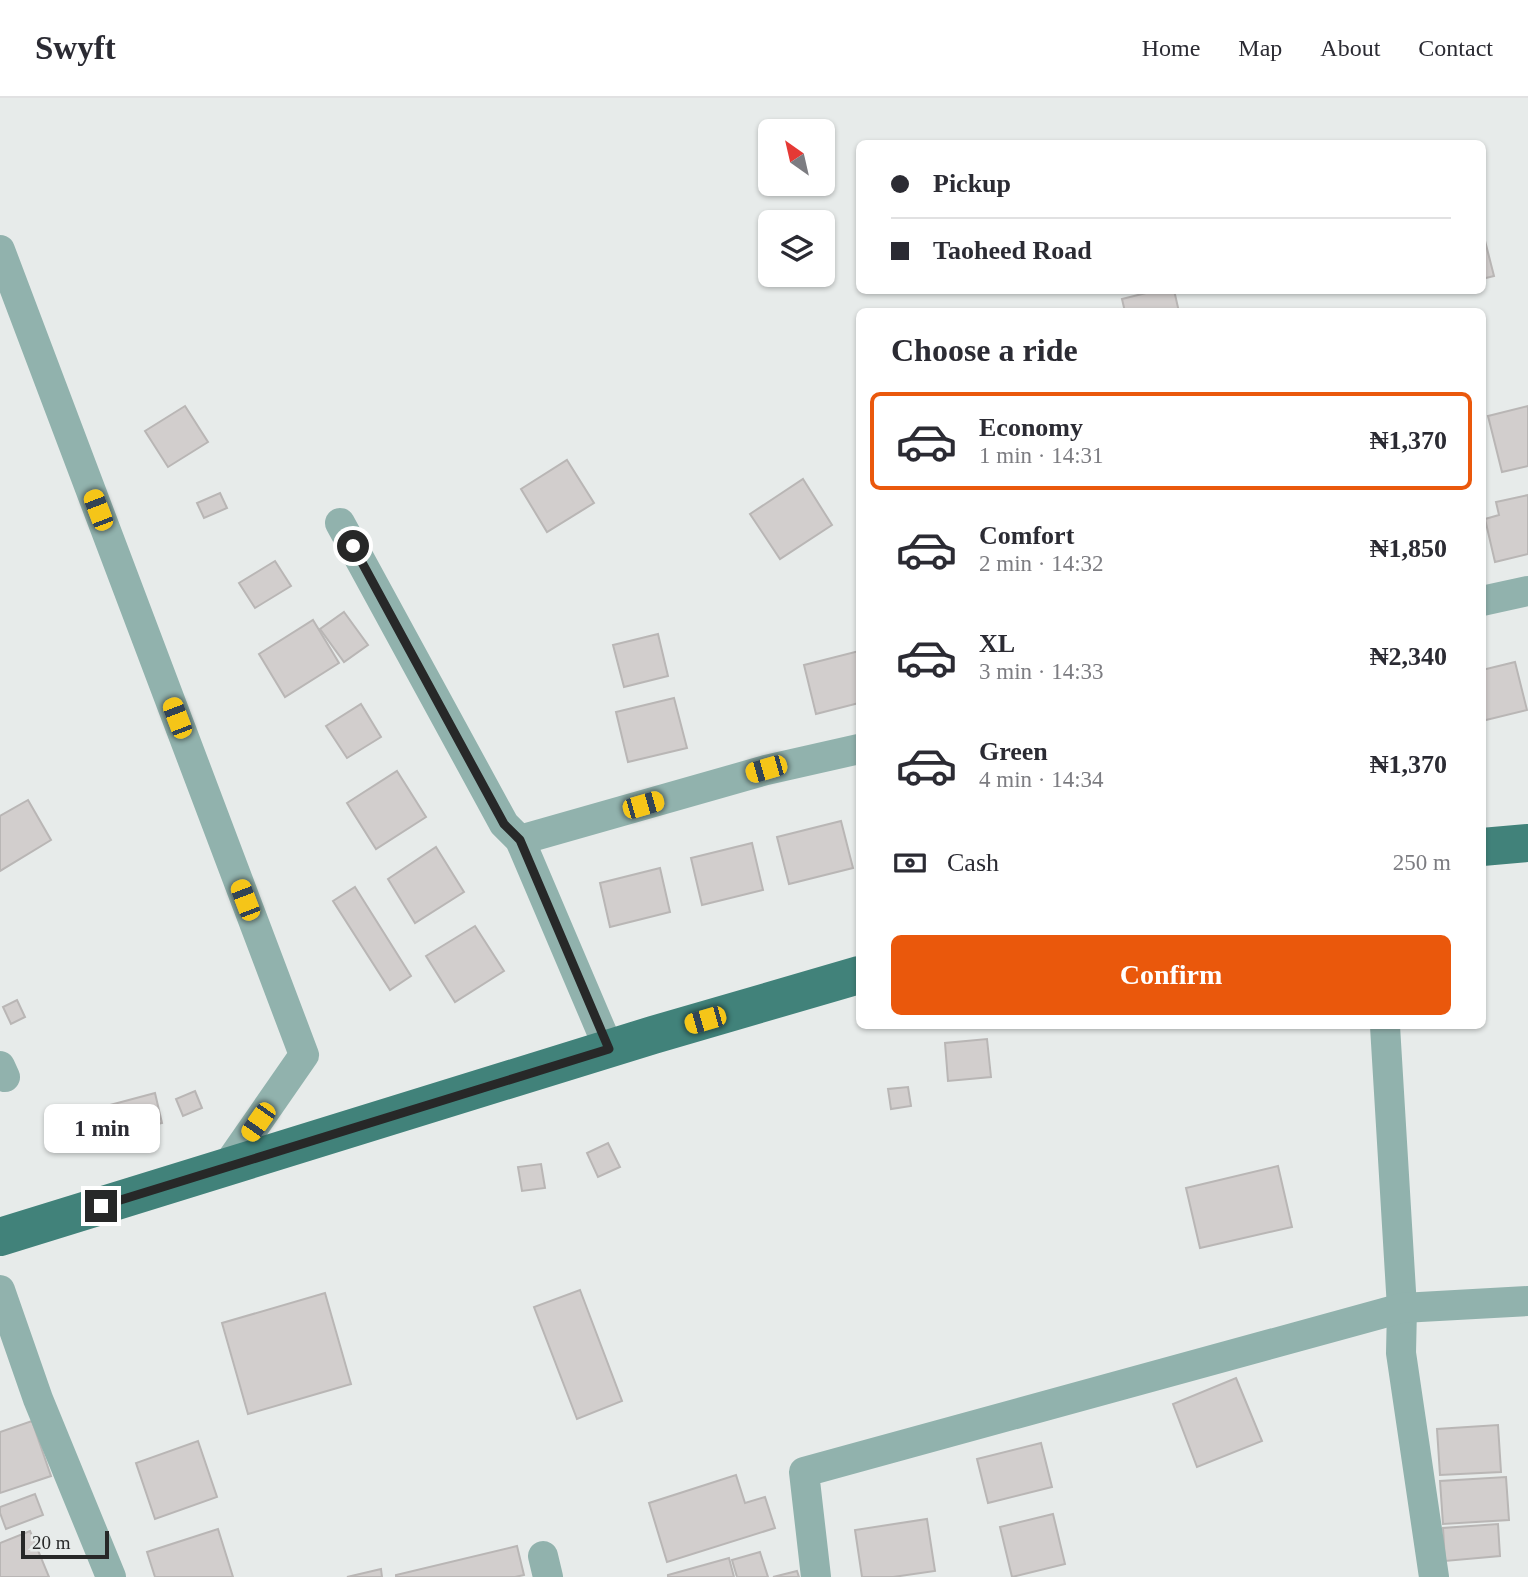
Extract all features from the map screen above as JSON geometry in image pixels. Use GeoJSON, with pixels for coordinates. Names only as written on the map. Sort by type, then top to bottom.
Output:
{"type":"FeatureCollection","features":[{"type":"Feature","properties":{"kind":"main road"},"geometry":{"type":"LineString","coordinates":[[1486,847],[1528,843]]}},
{"type":"Feature","properties":{"kind":"main road"},"geometry":{"type":"LineString","coordinates":[[0,1237],[609,1049],[856,976]]}},
{"type":"Feature","properties":{"kind":"street"},"geometry":{"type":"LineString","coordinates":[[0,250],[304,1055],[227,1166]]}},
{"type":"Feature","properties":{"kind":"street"},"geometry":{"type":"LineString","coordinates":[[340,523],[504,824],[520,840],[609,1049]]}},
{"type":"Feature","properties":{"kind":"street"},"geometry":{"type":"LineString","coordinates":[[1486,600],[1528,591]]}},
{"type":"Feature","properties":{"kind":"street"},"geometry":{"type":"LineString","coordinates":[[520,840],[766,769],[856,750]]}},
{"type":"Feature","properties":{"kind":"street"},"geometry":{"type":"LineString","coordinates":[[1385,1029],[1402,1308],[1401,1353],[1434,1577]]}},
{"type":"Feature","properties":{"kind":"street"},"geometry":{"type":"LineString","coordinates":[[0,1290],[38,1399],[111,1577]]}},
{"type":"Feature","properties":{"kind":"street"},"geometry":{"type":"LineString","coordinates":[[816,1577],[804,1472],[1402,1308],[1528,1301]]}},
{"type":"Feature","properties":{"kind":"building"},"geometry":{"type":"Polygon","coordinates":[[[1486,245],[1494,276],[1486,278],[1486,245]]]}},
{"type":"Feature","properties":{"kind":"building"},"geometry":{"type":"Polygon","coordinates":[[[1142,294],[1175,294],[1178,308],[1124,308],[1122,299],[1142,294]]]}},
{"type":"Feature","properties":{"kind":"building"},"geometry":{"type":"Polygon","coordinates":[[[185,406],[208,442],[168,467],[145,431],[185,406]]]}},
{"type":"Feature","properties":{"kind":"building"},"geometry":{"type":"Polygon","coordinates":[[[1528,406],[1528,466],[1502,472],[1488,416],[1528,406]]]}},
{"type":"Feature","properties":{"kind":"building"},"geometry":{"type":"Polygon","coordinates":[[[567,460],[594,503],[547,532],[521,489],[567,460]]]}},
{"type":"Feature","properties":{"kind":"building"},"geometry":{"type":"Polygon","coordinates":[[[803,479],[832,525],[780,559],[750,514],[803,479]]]}},
{"type":"Feature","properties":{"kind":"building"},"geometry":{"type":"Polygon","coordinates":[[[220,493],[227,508],[204,518],[197,503],[220,493]]]}},
{"type":"Feature","properties":{"kind":"building"},"geometry":{"type":"Polygon","coordinates":[[[1528,495],[1528,554],[1495,562],[1486,519],[1499,515],[1496,502],[1528,495]]]}},
{"type":"Feature","properties":{"kind":"building"},"geometry":{"type":"Polygon","coordinates":[[[275,561],[291,586],[255,608],[239,583],[275,561]]]}},
{"type":"Feature","properties":{"kind":"building"},"geometry":{"type":"Polygon","coordinates":[[[344,612],[368,645],[344,662],[320,629],[344,612]]]}},
{"type":"Feature","properties":{"kind":"building"},"geometry":{"type":"Polygon","coordinates":[[[313,620],[339,663],[285,697],[259,654],[313,620]]]}},
{"type":"Feature","properties":{"kind":"building"},"geometry":{"type":"Polygon","coordinates":[[[658,634],[668,676],[624,687],[613,645],[658,634]]]}},
{"type":"Feature","properties":{"kind":"building"},"geometry":{"type":"Polygon","coordinates":[[[856,652],[856,704],[816,714],[804,665],[856,652]]]}},
{"type":"Feature","properties":{"kind":"building"},"geometry":{"type":"Polygon","coordinates":[[[1515,662],[1527,710],[1486,720],[1486,669],[1515,662]]]}},
{"type":"Feature","properties":{"kind":"building"},"geometry":{"type":"Polygon","coordinates":[[[674,698],[687,748],[628,762],[616,712],[674,698]]]}},
{"type":"Feature","properties":{"kind":"building"},"geometry":{"type":"Polygon","coordinates":[[[361,704],[381,737],[347,758],[326,726],[361,704]]]}},
{"type":"Feature","properties":{"kind":"building"},"geometry":{"type":"Polygon","coordinates":[[[397,771],[426,817],[376,849],[347,803],[397,771]]]}},
{"type":"Feature","properties":{"kind":"building"},"geometry":{"type":"Polygon","coordinates":[[[28,800],[51,840],[0,871],[0,816],[28,800]]]}},
{"type":"Feature","properties":{"kind":"building"},"geometry":{"type":"Polygon","coordinates":[[[841,821],[853,868],[789,884],[777,837],[841,821]]]}},
{"type":"Feature","properties":{"kind":"building"},"geometry":{"type":"Polygon","coordinates":[[[752,843],[763,890],[702,905],[691,858],[752,843]]]}},
{"type":"Feature","properties":{"kind":"building"},"geometry":{"type":"Polygon","coordinates":[[[436,847],[464,892],[415,923],[388,879],[436,847]]]}},
{"type":"Feature","properties":{"kind":"building"},"geometry":{"type":"Polygon","coordinates":[[[660,868],[670,912],[610,927],[600,883],[660,868]]]}},
{"type":"Feature","properties":{"kind":"building"},"geometry":{"type":"Polygon","coordinates":[[[355,887],[411,976],[390,990],[333,901],[355,887]]]}},
{"type":"Feature","properties":{"kind":"building"},"geometry":{"type":"Polygon","coordinates":[[[475,926],[504,971],[455,1002],[426,956],[475,926]]]}},
{"type":"Feature","properties":{"kind":"building"},"geometry":{"type":"Polygon","coordinates":[[[17,1000],[25,1017],[11,1024],[3,1007],[17,1000]]]}},
{"type":"Feature","properties":{"kind":"building"},"geometry":{"type":"Polygon","coordinates":[[[987,1039],[991,1077],[948,1081],[945,1043],[987,1039]]]}},
{"type":"Feature","properties":{"kind":"building"},"geometry":{"type":"Polygon","coordinates":[[[908,1087],[911,1106],[891,1109],[888,1089],[908,1087]]]}},
{"type":"Feature","properties":{"kind":"building"},"geometry":{"type":"Polygon","coordinates":[[[195,1091],[202,1108],[183,1116],[176,1099],[195,1091]]]}},
{"type":"Feature","properties":{"kind":"building"},"geometry":{"type":"Polygon","coordinates":[[[155,1093],[162,1123],[102,1137],[95,1109],[155,1093]]]}},
{"type":"Feature","properties":{"kind":"building"},"geometry":{"type":"Polygon","coordinates":[[[608,1143],[620,1167],[598,1177],[587,1153],[608,1143]]]}},
{"type":"Feature","properties":{"kind":"building"},"geometry":{"type":"Polygon","coordinates":[[[541,1164],[545,1188],[522,1191],[518,1167],[541,1164]]]}},
{"type":"Feature","properties":{"kind":"building"},"geometry":{"type":"Polygon","coordinates":[[[1278,1166],[1292,1227],[1200,1248],[1186,1188],[1278,1166]]]}},
{"type":"Feature","properties":{"kind":"building"},"geometry":{"type":"Polygon","coordinates":[[[580,1290],[622,1401],[577,1419],[534,1307],[580,1290]]]}},
{"type":"Feature","properties":{"kind":"building"},"geometry":{"type":"Polygon","coordinates":[[[325,1293],[351,1384],[248,1414],[222,1323],[325,1293]]]}},
{"type":"Feature","properties":{"kind":"building"},"geometry":{"type":"Polygon","coordinates":[[[1236,1378],[1262,1441],[1197,1467],[1173,1404],[1236,1378]]]}},
{"type":"Feature","properties":{"kind":"building"},"geometry":{"type":"Polygon","coordinates":[[[32,1421],[51,1476],[0,1493],[0,1432],[32,1421]]]}},
{"type":"Feature","properties":{"kind":"building"},"geometry":{"type":"Polygon","coordinates":[[[1498,1425],[1501,1472],[1440,1475],[1437,1429],[1498,1425]]]}},
{"type":"Feature","properties":{"kind":"building"},"geometry":{"type":"Polygon","coordinates":[[[198,1441],[217,1497],[155,1519],[136,1463],[198,1441]]]}},
{"type":"Feature","properties":{"kind":"building"},"geometry":{"type":"Polygon","coordinates":[[[1041,1443],[1052,1487],[988,1503],[977,1459],[1041,1443]]]}},
{"type":"Feature","properties":{"kind":"building"},"geometry":{"type":"Polygon","coordinates":[[[736,1475],[745,1503],[765,1497],[775,1528],[667,1562],[649,1503],[736,1475]]]}},
{"type":"Feature","properties":{"kind":"building"},"geometry":{"type":"Polygon","coordinates":[[[1506,1477],[1509,1520],[1443,1524],[1440,1481],[1506,1477]]]}},
{"type":"Feature","properties":{"kind":"building"},"geometry":{"type":"Polygon","coordinates":[[[35,1494],[43,1515],[6,1529],[0,1507],[35,1494]]]}},
{"type":"Feature","properties":{"kind":"building"},"geometry":{"type":"Polygon","coordinates":[[[1053,1514],[1065,1564],[1012,1577],[1000,1527],[1053,1514]]]}},
{"type":"Feature","properties":{"kind":"building"},"geometry":{"type":"Polygon","coordinates":[[[927,1519],[935,1571],[893,1577],[862,1577],[855,1530],[927,1519]]]}},
{"type":"Feature","properties":{"kind":"building"},"geometry":{"type":"Polygon","coordinates":[[[1498,1524],[1500,1556],[1445,1561],[1443,1528],[1498,1524]]]}},
{"type":"Feature","properties":{"kind":"building"},"geometry":{"type":"Polygon","coordinates":[[[218,1529],[233,1577],[155,1577],[147,1552],[218,1529]]]}},
{"type":"Feature","properties":{"kind":"building"},"geometry":{"type":"Polygon","coordinates":[[[30,1531],[49,1577],[0,1577],[0,1543],[30,1531]]]}},
{"type":"Feature","properties":{"kind":"building"},"geometry":{"type":"Polygon","coordinates":[[[517,1546],[524,1575],[396,1577],[396,1575],[517,1546]]]}},
{"type":"Feature","properties":{"kind":"building"},"geometry":{"type":"Polygon","coordinates":[[[760,1552],[768,1577],[737,1577],[732,1560],[760,1552]]]}},
{"type":"Feature","properties":{"kind":"building"},"geometry":{"type":"Polygon","coordinates":[[[729,1558],[734,1577],[668,1577],[668,1575],[729,1558]]]}},
{"type":"Feature","properties":{"kind":"building"},"geometry":{"type":"Polygon","coordinates":[[[381,1569],[382,1577],[347,1577],[381,1569]]]}},
{"type":"Feature","properties":{"kind":"building"},"geometry":{"type":"Polygon","coordinates":[[[797,1571],[799,1577],[773,1577],[797,1571]]]}},
{"type":"Feature","properties":{"kind":"route"},"geometry":{"type":"LineString","coordinates":[[101,1206],[609,1049],[520,840],[504,824],[353,546]]}}]}
